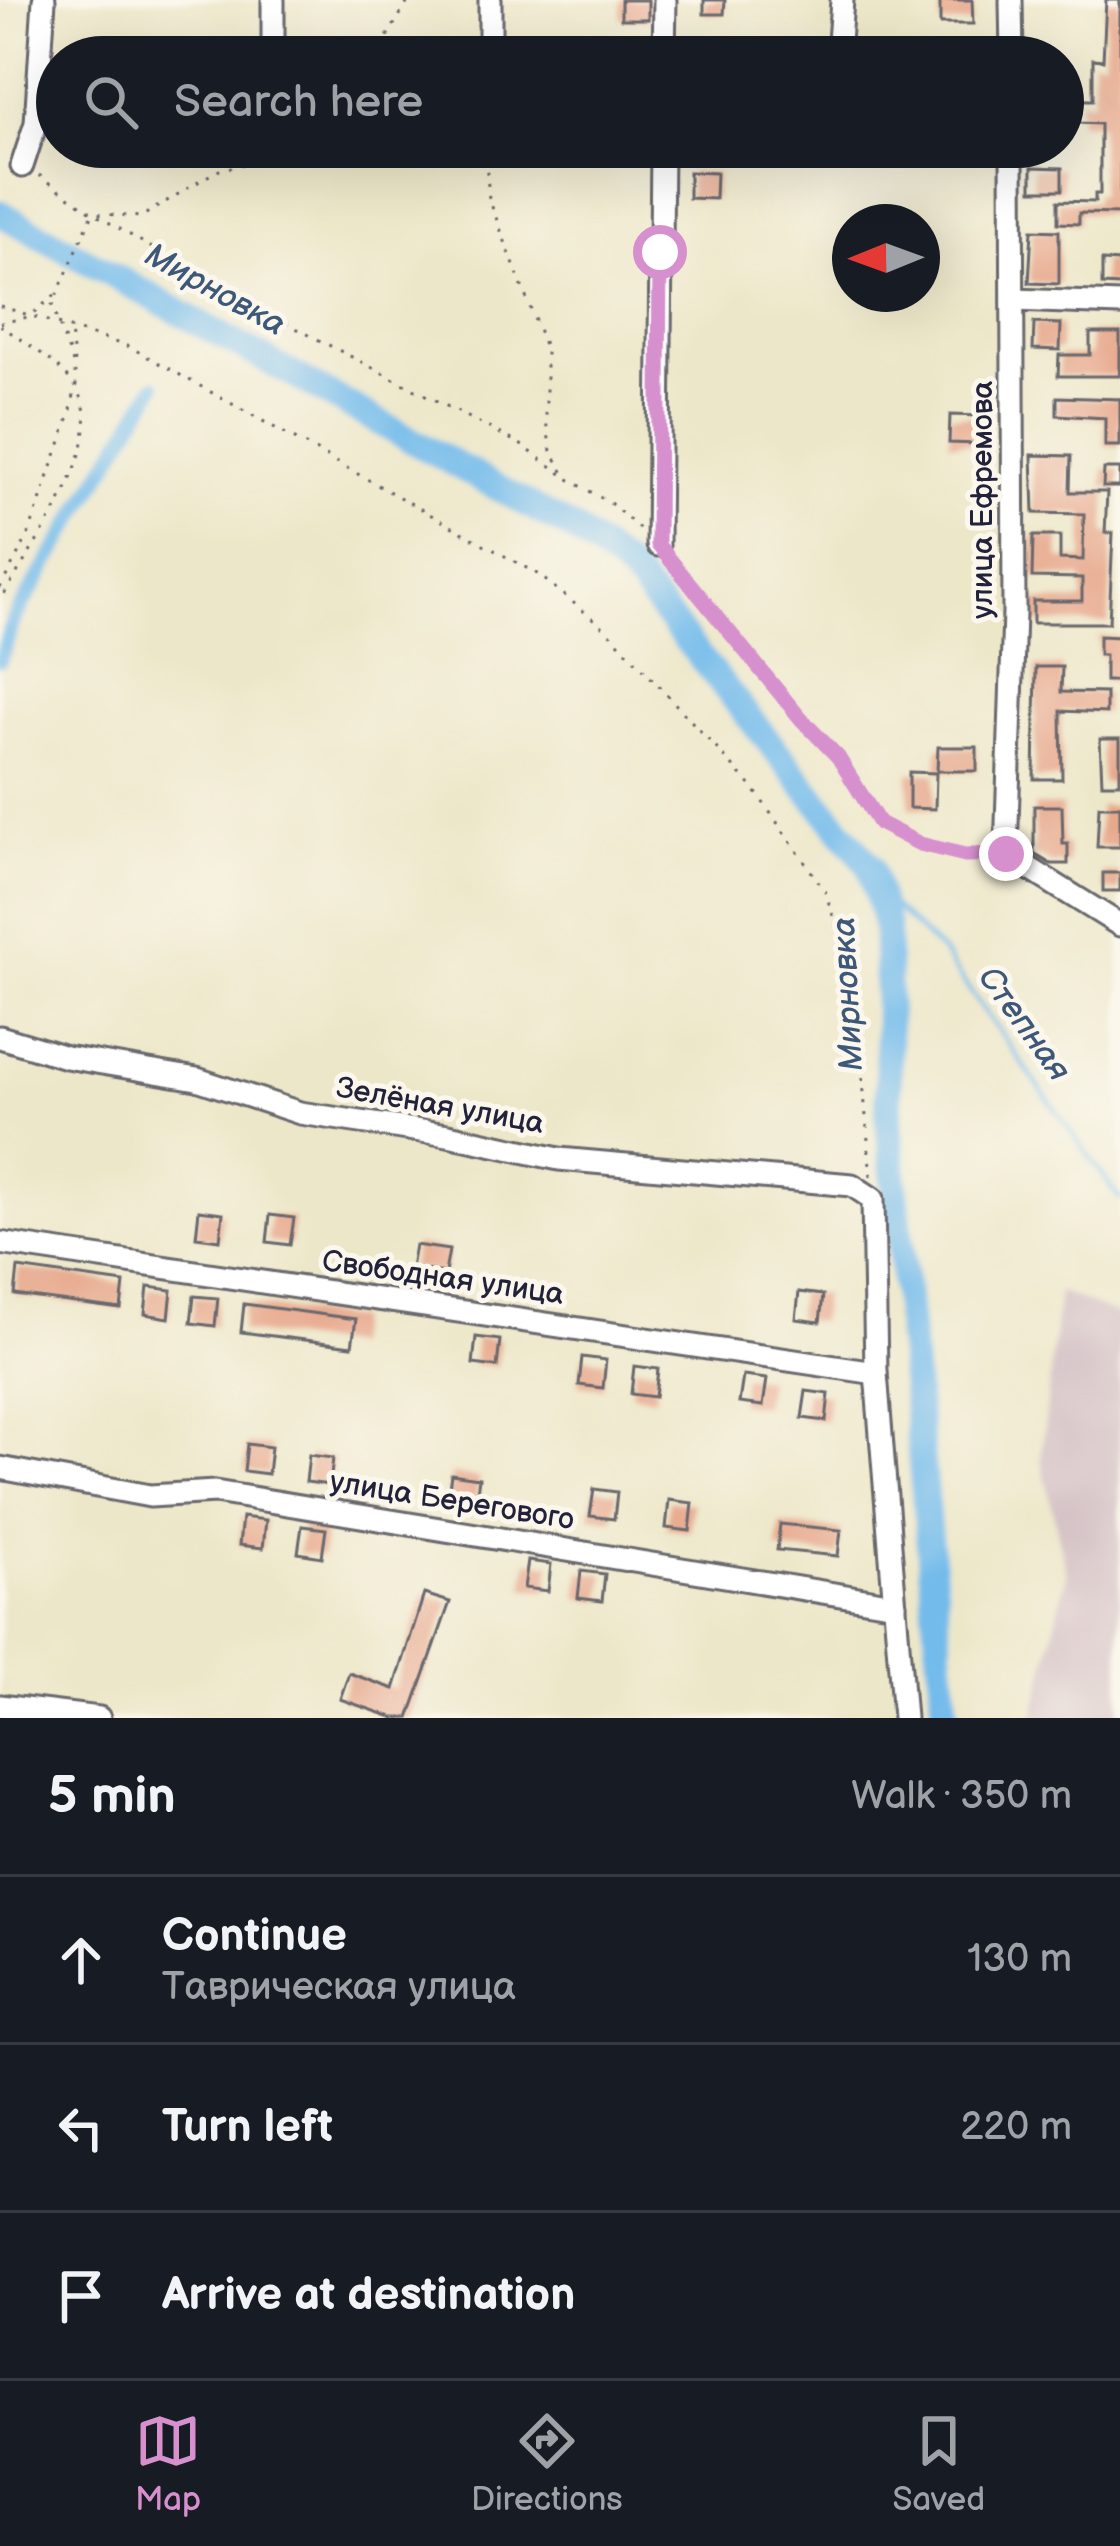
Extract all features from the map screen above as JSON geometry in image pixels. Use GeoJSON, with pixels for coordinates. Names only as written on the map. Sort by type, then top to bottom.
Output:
{"type":"FeatureCollection","features":[{"type":"Feature","properties":{"kind":"street"},"geometry":{"type":"LineString","coordinates":[[42,36],[44,0]]}},
{"type":"Feature","properties":{"kind":"street"},"geometry":{"type":"LineString","coordinates":[[273,0],[273,36]]}},
{"type":"Feature","properties":{"kind":"street"},"geometry":{"type":"LineString","coordinates":[[490,0],[490,36]]}},
{"type":"Feature","properties":{"kind":"street"},"geometry":{"type":"LineString","coordinates":[[664,0],[664,36]]}},
{"type":"Feature","properties":{"kind":"street"},"geometry":{"type":"LineString","coordinates":[[839,36],[842,0]]}},
{"type":"Feature","properties":{"kind":"street"},"geometry":{"type":"LineString","coordinates":[[1011,0],[1012,36]]}},
{"type":"Feature","properties":{"kind":"street"},"geometry":{"type":"LineString","coordinates":[[22,166],[36,123]]}},
{"type":"Feature","properties":{"kind":"street"},"geometry":{"type":"LineString","coordinates":[[658,545],[662,168]]}},
{"type":"Feature","properties":{"kind":"street","name":"улица Ефремова"},"geometry":{"type":"LineString","coordinates":[[1006,854],[1014,613],[1012,168]]}},
{"type":"Feature","properties":{"kind":"street"},"geometry":{"type":"LineString","coordinates":[[1014,300],[1120,304]]}},
{"type":"Feature","properties":{"kind":"street"},"geometry":{"type":"LineString","coordinates":[[1006,854],[1120,925]]}},
{"type":"Feature","properties":{"kind":"street","name":"Зелёная улица"},"geometry":{"type":"LineString","coordinates":[[0,1037],[66,1057],[197,1079],[300,1113],[448,1135],[560,1159],[852,1185],[873,1199]]}},
{"type":"Feature","properties":{"kind":"street"},"geometry":{"type":"LineString","coordinates":[[873,1199],[877,1372],[904,1718]]}},
{"type":"Feature","properties":{"kind":"street","name":"Свободная улица"},"geometry":{"type":"LineString","coordinates":[[0,1243],[877,1372]]}},
{"type":"Feature","properties":{"kind":"street","name":"улица Берегового"},"geometry":{"type":"LineString","coordinates":[[0,1468],[150,1496],[215,1492],[895,1604]]}},
{"type":"Feature","properties":{"kind":"street"},"geometry":{"type":"LineString","coordinates":[[0,1706],[99,1718]]}},
{"type":"Feature","properties":{"kind":"path"},"geometry":{"type":"LineString","coordinates":[[388,36],[409,0]]}},
{"type":"Feature","properties":{"kind":"path"},"geometry":{"type":"LineString","coordinates":[[22,166],[53,182],[93,213],[322,345],[520,444],[610,502],[658,545],[801,719],[838,757],[879,823],[920,844],[965,855],[1006,854]]}},
{"type":"Feature","properties":{"kind":"path"},"geometry":{"type":"LineString","coordinates":[[93,213],[141,217],[228,168]]}},
{"type":"Feature","properties":{"kind":"path"},"geometry":{"type":"LineString","coordinates":[[487,168],[489,199],[546,350],[545,421],[551,451],[567,478]]}},
{"type":"Feature","properties":{"kind":"path"},"geometry":{"type":"LineString","coordinates":[[73,363],[52,306],[93,213]]}},
{"type":"Feature","properties":{"kind":"path"},"geometry":{"type":"LineString","coordinates":[[0,324],[28,317],[59,292]]}},
{"type":"Feature","properties":{"kind":"path"},"geometry":{"type":"LineString","coordinates":[[0,306],[130,347],[539,574],[608,630],[753,788],[825,891],[855,984],[873,1199]]}},
{"type":"Feature","properties":{"kind":"path"},"geometry":{"type":"LineString","coordinates":[[0,324],[76,386]]}},
{"type":"Feature","properties":{"kind":"path"},"geometry":{"type":"LineString","coordinates":[[0,601],[63,497],[84,442],[85,416],[76,386],[71,329]]}},
{"type":"Feature","properties":{"kind":"path"},"geometry":{"type":"LineString","coordinates":[[0,587],[28,536],[76,386]]}},
{"type":"Feature","properties":{"kind":"path"},"geometry":{"type":"LineString","coordinates":[[26,555],[28,536]]}},
{"type":"Feature","properties":{"kind":"shaded area"},"geometry":{"type":"Polygon","coordinates":[[[1059,1292],[1120,1316],[1120,1718],[1034,1718],[1067,1574],[1041,1458],[1059,1292]]]}},
{"type":"Feature","properties":{"kind":"building"},"geometry":{"type":"Polygon","coordinates":[[[621,0],[648,0],[648,19],[621,19],[621,0]]]}},
{"type":"Feature","properties":{"kind":"building"},"geometry":{"type":"Polygon","coordinates":[[[704,0],[725,0],[724,14],[704,14],[704,0]]]}},
{"type":"Feature","properties":{"kind":"building"},"geometry":{"type":"Polygon","coordinates":[[[940,0],[972,0],[973,24],[940,24],[940,0]]]}},
{"type":"Feature","properties":{"kind":"building"},"geometry":{"type":"Polygon","coordinates":[[[1106,0],[1120,0],[1120,214],[1079,213],[1079,224],[1058,223],[1058,201],[1095,202],[1095,194],[1100,194],[1100,124],[1084,123],[1084,100],[1093,100],[1093,59],[1103,60],[1106,0]]]}},
{"type":"Feature","properties":{"kind":"building"},"geometry":{"type":"Polygon","coordinates":[[[1032,168],[1062,168],[1062,190],[1032,190],[1032,168]]]}},
{"type":"Feature","properties":{"kind":"building"},"geometry":{"type":"Polygon","coordinates":[[[689,172],[716,173],[715,199],[689,198],[689,172]]]}},
{"type":"Feature","properties":{"kind":"building"},"geometry":{"type":"Polygon","coordinates":[[[1032,230],[1059,231],[1059,284],[1029,283],[1032,230]]]}},
{"type":"Feature","properties":{"kind":"building"},"geometry":{"type":"Polygon","coordinates":[[[1102,261],[1120,262],[1120,286],[1102,285],[1102,261]]]}},
{"type":"Feature","properties":{"kind":"building"},"geometry":{"type":"Polygon","coordinates":[[[1034,323],[1061,324],[1060,350],[1033,349],[1034,323]]]}},
{"type":"Feature","properties":{"kind":"building"},"geometry":{"type":"Polygon","coordinates":[[[1090,333],[1120,333],[1120,376],[1058,376],[1059,355],[1090,355],[1090,333]]]}},
{"type":"Feature","properties":{"kind":"building"},"geometry":{"type":"Polygon","coordinates":[[[1057,397],[1120,399],[1120,446],[1105,446],[1105,418],[1057,415],[1057,397]]]}},
{"type":"Feature","properties":{"kind":"building"},"geometry":{"type":"Polygon","coordinates":[[[950,415],[980,416],[979,444],[949,443],[950,415]]]}},
{"type":"Feature","properties":{"kind":"building"},"geometry":{"type":"Polygon","coordinates":[[[1032,455],[1071,456],[1070,492],[1107,492],[1105,533],[1113,533],[1109,623],[1033,623],[1033,601],[1082,601],[1082,578],[1032,577],[1033,536],[1060,536],[1060,559],[1083,560],[1084,514],[1034,513],[1032,455]]]}},
{"type":"Feature","properties":{"kind":"building"},"geometry":{"type":"Polygon","coordinates":[[[1104,469],[1120,469],[1120,487],[1103,487],[1104,469]]]}},
{"type":"Feature","properties":{"kind":"building"},"geometry":{"type":"Polygon","coordinates":[[[1099,636],[1120,637],[1120,681],[1105,681],[1099,636]]]}},
{"type":"Feature","properties":{"kind":"building"},"geometry":{"type":"Polygon","coordinates":[[[1036,667],[1062,667],[1061,692],[1106,693],[1106,713],[1061,711],[1062,779],[1034,779],[1036,667]]]}},
{"type":"Feature","properties":{"kind":"building"},"geometry":{"type":"Polygon","coordinates":[[[1100,739],[1120,739],[1120,783],[1102,783],[1100,739]]]}},
{"type":"Feature","properties":{"kind":"building"},"geometry":{"type":"Polygon","coordinates":[[[938,747],[977,747],[977,771],[937,771],[938,747]]]}},
{"type":"Feature","properties":{"kind":"building"},"geometry":{"type":"Polygon","coordinates":[[[909,772],[936,773],[935,809],[909,808],[909,772]]]}},
{"type":"Feature","properties":{"kind":"building"},"geometry":{"type":"Polygon","coordinates":[[[1034,806],[1062,806],[1068,864],[1051,864],[1034,854],[1034,806]]]}},
{"type":"Feature","properties":{"kind":"building"},"geometry":{"type":"Polygon","coordinates":[[[1099,806],[1120,806],[1120,847],[1097,847],[1099,806]]]}},
{"type":"Feature","properties":{"kind":"building"},"geometry":{"type":"Polygon","coordinates":[[[1103,873],[1120,873],[1120,891],[1103,891],[1103,873]]]}},
{"type":"Feature","properties":{"kind":"building"},"geometry":{"type":"Polygon","coordinates":[[[199,1210],[223,1213],[220,1240],[196,1237],[199,1210]]]}},
{"type":"Feature","properties":{"kind":"building"},"geometry":{"type":"Polygon","coordinates":[[[270,1215],[294,1218],[290,1245],[267,1242],[270,1215]]]}},
{"type":"Feature","properties":{"kind":"building"},"geometry":{"type":"Polygon","coordinates":[[[415,1245],[449,1250],[445,1273],[411,1268],[415,1245]]]}},
{"type":"Feature","properties":{"kind":"building"},"geometry":{"type":"Polygon","coordinates":[[[18,1268],[124,1283],[121,1309],[15,1295],[18,1268]]]}},
{"type":"Feature","properties":{"kind":"building"},"geometry":{"type":"Polygon","coordinates":[[[148,1287],[172,1290],[169,1318],[145,1314],[148,1287]]]}},
{"type":"Feature","properties":{"kind":"building"},"geometry":{"type":"Polygon","coordinates":[[[799,1292],[823,1295],[820,1322],[796,1319],[799,1292]]]}},
{"type":"Feature","properties":{"kind":"building"},"geometry":{"type":"Polygon","coordinates":[[[194,1296],[218,1298],[215,1326],[191,1323],[194,1296]]]}},
{"type":"Feature","properties":{"kind":"building"},"geometry":{"type":"Polygon","coordinates":[[[244,1304],[356,1319],[352,1346],[241,1332],[244,1304]]]}},
{"type":"Feature","properties":{"kind":"building"},"geometry":{"type":"Polygon","coordinates":[[[476,1337],[500,1340],[497,1367],[473,1364],[476,1337]]]}},
{"type":"Feature","properties":{"kind":"building"},"geometry":{"type":"Polygon","coordinates":[[[582,1357],[606,1360],[603,1388],[579,1385],[582,1357]]]}},
{"type":"Feature","properties":{"kind":"building"},"geometry":{"type":"Polygon","coordinates":[[[634,1366],[658,1369],[655,1397],[631,1394],[634,1366]]]}},
{"type":"Feature","properties":{"kind":"building"},"geometry":{"type":"Polygon","coordinates":[[[743,1376],[767,1379],[763,1406],[739,1403],[743,1376]]]}},
{"type":"Feature","properties":{"kind":"building"},"geometry":{"type":"Polygon","coordinates":[[[806,1391],[829,1394],[826,1421],[802,1418],[806,1391]]]}},
{"type":"Feature","properties":{"kind":"building"},"geometry":{"type":"Polygon","coordinates":[[[247,1444],[271,1447],[268,1474],[244,1471],[247,1444]]]}},
{"type":"Feature","properties":{"kind":"building"},"geometry":{"type":"Polygon","coordinates":[[[309,1455],[333,1458],[330,1485],[306,1482],[309,1455]]]}},
{"type":"Feature","properties":{"kind":"building"},"geometry":{"type":"Polygon","coordinates":[[[451,1474],[479,1478],[475,1506],[447,1503],[451,1474]]]}},
{"type":"Feature","properties":{"kind":"building"},"geometry":{"type":"Polygon","coordinates":[[[594,1489],[617,1492],[614,1519],[590,1516],[594,1489]]]}},
{"type":"Feature","properties":{"kind":"building"},"geometry":{"type":"Polygon","coordinates":[[[669,1500],[693,1503],[690,1531],[666,1528],[669,1500]]]}},
{"type":"Feature","properties":{"kind":"building"},"geometry":{"type":"Polygon","coordinates":[[[242,1517],[266,1520],[263,1548],[239,1545],[242,1517]]]}},
{"type":"Feature","properties":{"kind":"building"},"geometry":{"type":"Polygon","coordinates":[[[780,1524],[841,1530],[838,1556],[777,1550],[780,1524]]]}},
{"type":"Feature","properties":{"kind":"building"},"geometry":{"type":"Polygon","coordinates":[[[302,1526],[326,1529],[322,1557],[298,1553],[302,1526]]]}},
{"type":"Feature","properties":{"kind":"building"},"geometry":{"type":"Polygon","coordinates":[[[528,1561],[551,1564],[548,1591],[524,1588],[528,1561]]]}},
{"type":"Feature","properties":{"kind":"building"},"geometry":{"type":"Polygon","coordinates":[[[581,1571],[605,1574],[602,1601],[578,1598],[581,1571]]]}},
{"type":"Feature","properties":{"kind":"building"},"geometry":{"type":"Polygon","coordinates":[[[424,1594],[450,1602],[409,1718],[395,1718],[340,1699],[349,1673],[394,1689],[424,1594]]]}},
{"type":"Feature","properties":{"kind":"waterway","name":"Мирновка"},"geometry":{"type":"LineString","coordinates":[[0,213],[574,530],[629,570],[870,866],[886,926],[889,1126],[946,1718]]}},
{"type":"Feature","properties":{"kind":"waterway"},"geometry":{"type":"LineString","coordinates":[[0,660],[14,619],[155,386]]}},
{"type":"Feature","properties":{"kind":"waterway","name":"Степная"},"geometry":{"type":"LineString","coordinates":[[876,890],[942,952],[1120,1199]]}},
{"type":"Feature","properties":{"kind":"route"},"geometry":{"type":"LineString","coordinates":[[660,252],[658,545],[801,719],[838,757],[879,823],[920,844],[965,855],[1006,854]]}}]}
